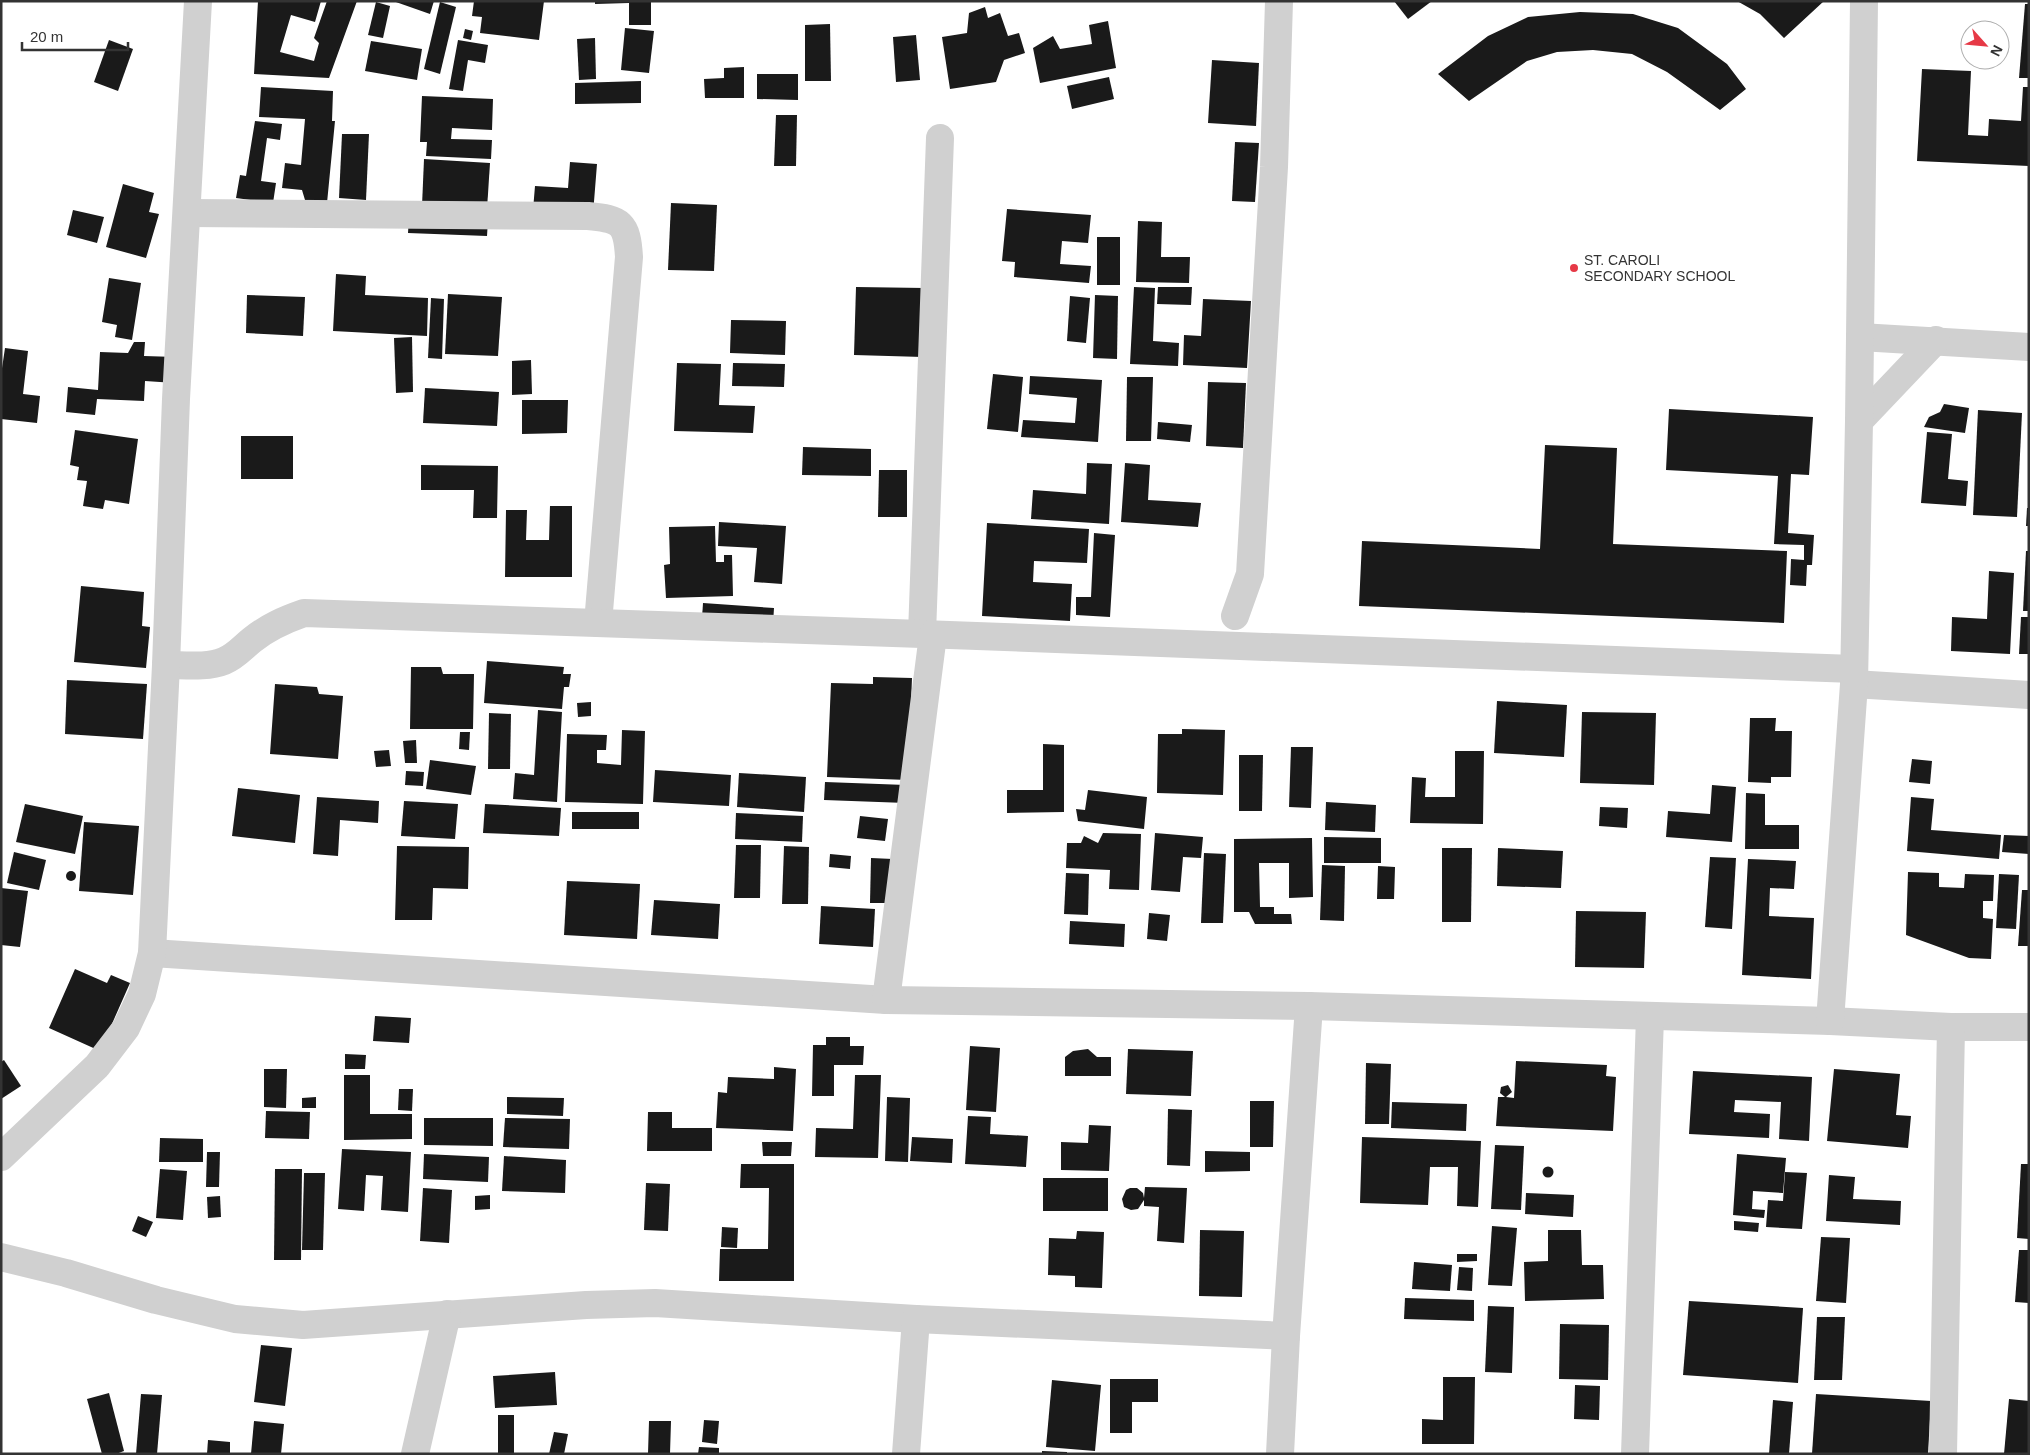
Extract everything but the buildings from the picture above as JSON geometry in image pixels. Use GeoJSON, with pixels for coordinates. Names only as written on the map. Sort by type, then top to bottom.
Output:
{"type":"FeatureCollection","features":[{"type":"Feature","properties":{"kind":"street"},"geometry":{"type":"LineString","coordinates":[[1,1157],[97,1066],[126,1028],[142,994],[152,953],[166,665],[176,399],[198,1]]}},
{"type":"Feature","properties":{"kind":"street"},"geometry":{"type":"LineString","coordinates":[[1235,616],[1250,574],[1274,167],[1279,1]]}},
{"type":"Feature","properties":{"kind":"street"},"geometry":{"type":"LineString","coordinates":[[1830,1021],[1854,677],[1864,1]]}},
{"type":"Feature","properties":{"kind":"street"},"geometry":{"type":"LineString","coordinates":[[886,1000],[928,634],[940,138]]}},
{"type":"Feature","properties":{"kind":"street"},"geometry":{"type":"LineString","coordinates":[[187,213],[588,216],[607,217],[616,221],[628,237],[629,257],[598,623]]}},
{"type":"Feature","properties":{"kind":"street"},"geometry":{"type":"LineString","coordinates":[[1860,336],[2029,347]]}},
{"type":"Feature","properties":{"kind":"street"},"geometry":{"type":"LineString","coordinates":[[1859,421],[1936,340]]}},
{"type":"Feature","properties":{"kind":"street"},"geometry":{"type":"LineString","coordinates":[[166,665],[206,665],[222,662],[235,656],[251,640],[280,621],[304,613],[928,634],[1854,677],[2029,695]]}},
{"type":"Feature","properties":{"kind":"street"},"geometry":{"type":"LineString","coordinates":[[152,953],[886,1000],[1309,1006],[1830,1021],[1951,1027],[2029,1027]]}},
{"type":"Feature","properties":{"kind":"street"},"geometry":{"type":"LineString","coordinates":[[1280,1454],[1286,1336],[1309,1006]]}},
{"type":"Feature","properties":{"kind":"street"},"geometry":{"type":"LineString","coordinates":[[1636,1454],[1650,1016]]}},
{"type":"Feature","properties":{"kind":"street"},"geometry":{"type":"LineString","coordinates":[[1943,1454],[1951,1027]]}},
{"type":"Feature","properties":{"kind":"street"},"geometry":{"type":"LineString","coordinates":[[1,1257],[66,1273],[156,1300],[235,1319],[303,1325],[586,1305],[655,1304],[1286,1336]]}},
{"type":"Feature","properties":{"kind":"street"},"geometry":{"type":"LineString","coordinates":[[415,1454],[447,1314]]}},
{"type":"Feature","properties":{"kind":"street"},"geometry":{"type":"LineString","coordinates":[[906,1454],[916,1318]]}},
{"type":"Feature","properties":{"kind":"place","name":"ST. CAROLI SECONDARY SCHOOL"},"geometry":{"type":"Point","coordinates":[1574,268]}}]}
